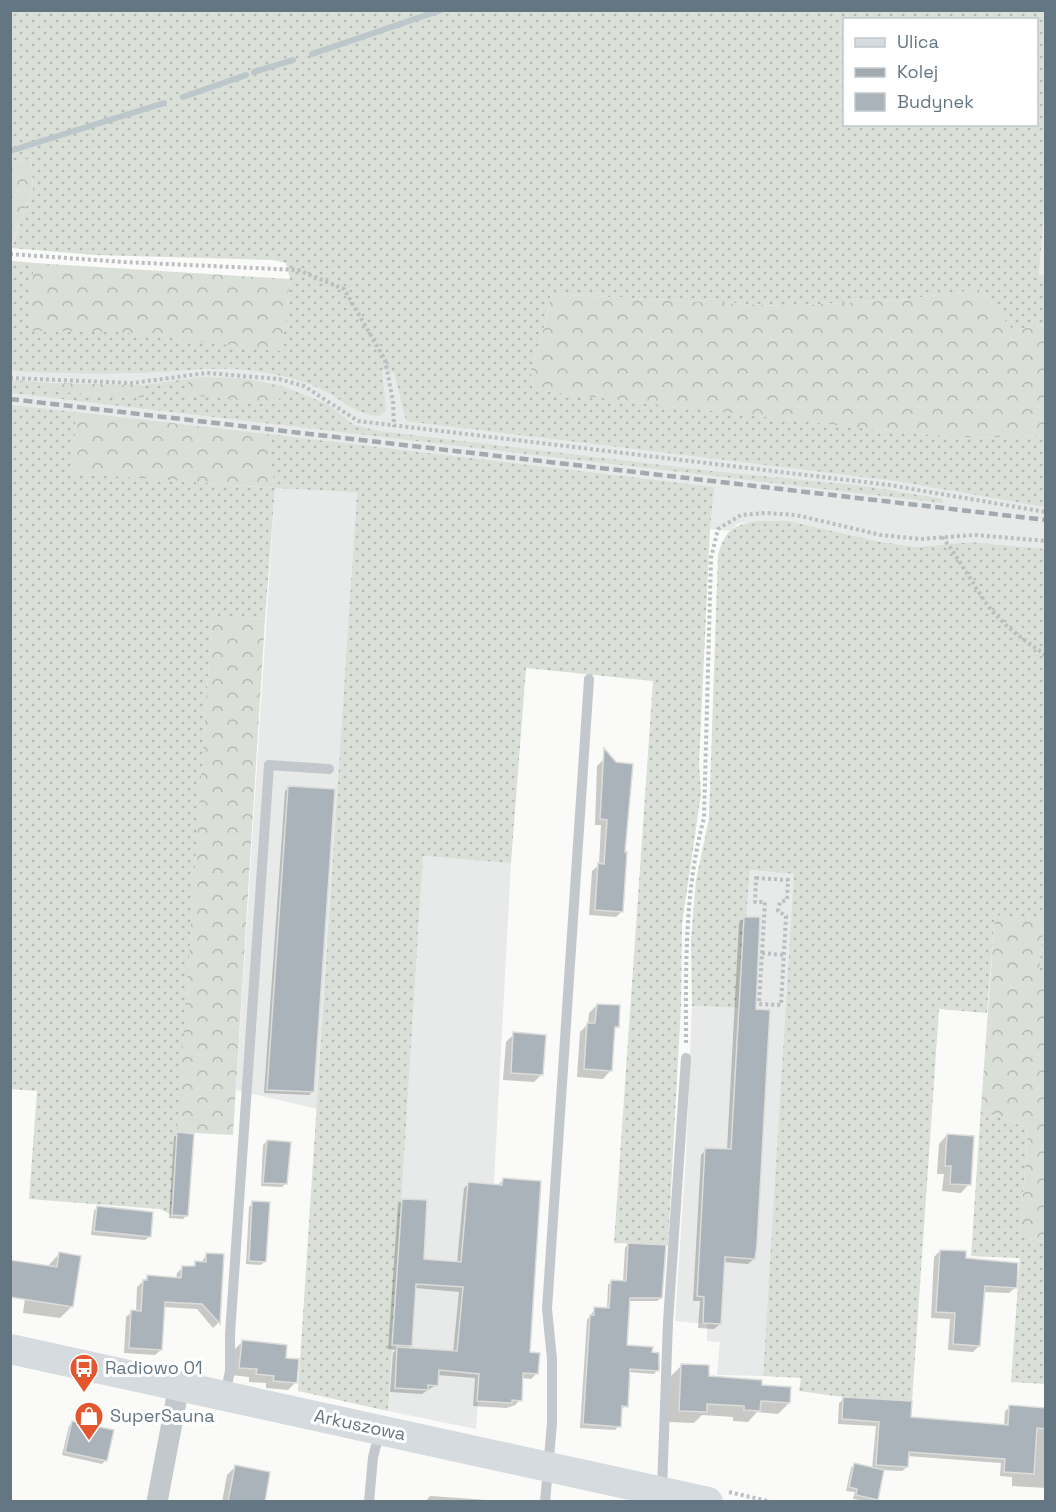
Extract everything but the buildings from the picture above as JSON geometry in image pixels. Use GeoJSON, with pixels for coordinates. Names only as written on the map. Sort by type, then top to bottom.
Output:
{"type":"FeatureCollection","features":[{"type":"Feature","properties":{"kind":"main road","name":"Arkuszowa"},"geometry":{"type":"LineString","coordinates":[[10,1349],[708,1502]]}},
{"type":"Feature","properties":{"kind":"street"},"geometry":{"type":"LineString","coordinates":[[157,1502],[179,1386]]}},
{"type":"Feature","properties":{"kind":"lane"},"geometry":{"type":"LineString","coordinates":[[545,1502],[552,1423],[552,1359],[547,1309],[589,680]]}},
{"type":"Feature","properties":{"kind":"lane"},"geometry":{"type":"LineString","coordinates":[[225,1395],[230,1371],[230,1334],[269,765],[329,769]]}},
{"type":"Feature","properties":{"kind":"lane"},"geometry":{"type":"LineString","coordinates":[[662,1491],[668,1322],[686,1058]]}},
{"type":"Feature","properties":{"kind":"lane"},"geometry":{"type":"LineString","coordinates":[[369,1502],[373,1457],[381,1429]]}},
{"type":"Feature","properties":{"kind":"path"},"geometry":{"type":"LineString","coordinates":[[10,254],[298,270],[344,289],[385,360],[393,400],[394,427]]}},
{"type":"Feature","properties":{"kind":"path"},"geometry":{"type":"LineString","coordinates":[[10,378],[133,382],[206,373],[279,379],[304,386],[358,421],[889,485],[1046,512]]}},
{"type":"Feature","properties":{"kind":"path"},"geometry":{"type":"LineString","coordinates":[[686,1058],[688,904],[695,854],[704,818],[711,558],[718,529],[741,515],[766,513],[796,515],[881,535],[920,539],[974,535],[1046,541]]}},
{"type":"Feature","properties":{"kind":"path"},"geometry":{"type":"LineString","coordinates":[[942,537],[961,560],[989,606],[1012,632],[1046,655]]}},
{"type":"Feature","properties":{"kind":"path"},"geometry":{"type":"LineString","coordinates":[[756,878],[788,880],[787,900],[780,902],[778,911],[786,916],[783,954],[781,1005],[759,1004],[765,902],[755,902],[756,878]]}},
{"type":"Feature","properties":{"kind":"path"},"geometry":{"type":"LineString","coordinates":[[762,953],[783,954]]}},
{"type":"Feature","properties":{"kind":"shaded area"},"geometry":{"type":"Polygon","coordinates":[[[1045,185],[1045,275],[1039,276],[1045,185]]]}},
{"type":"Feature","properties":{"kind":"shaded area"},"geometry":{"type":"Polygon","coordinates":[[[10,261],[95,268],[476,383],[977,438],[1045,435],[1045,549],[971,542],[917,547],[881,542],[787,521],[738,524],[730,531],[357,492],[318,1109],[236,1090],[275,488],[11,470],[10,261]]]}},
{"type":"Feature","properties":{"kind":"shaded area"},"geometry":{"type":"Polygon","coordinates":[[[423,856],[511,863],[494,1182],[476,1429],[388,1411],[423,856]]]}},
{"type":"Feature","properties":{"kind":"shaded area"},"geometry":{"type":"Polygon","coordinates":[[[750,870],[795,874],[763,1376],[717,1375],[720,1342],[707,1341],[707,1324],[675,1321],[686,1155],[692,1006],[739,1008],[750,870]]]}},
{"type":"Feature","properties":{"kind":"green space"},"geometry":{"type":"Polygon","coordinates":[[[11,11],[1045,11],[1046,184],[1039,275],[1045,275],[1045,325],[1013,330],[993,307],[984,289],[900,300],[783,306],[551,294],[540,345],[531,368],[533,390],[895,432],[977,438],[1045,435],[1045,507],[896,481],[406,421],[394,372],[382,370],[386,410],[380,416],[359,411],[309,384],[279,375],[248,370],[205,369],[103,373],[11,371],[10,261],[34,263],[29,331],[119,332],[282,351],[290,279],[286,263],[273,260],[96,255],[11,248],[33,188],[31,159],[11,162],[11,11]]]}},
{"type":"Feature","properties":{"kind":"green space"},"geometry":{"type":"Polygon","coordinates":[[[31,159],[33,188],[11,247],[11,162],[31,159]]]}},
{"type":"Feature","properties":{"kind":"green space"},"geometry":{"type":"Polygon","coordinates":[[[34,263],[290,279],[282,351],[119,332],[29,331],[34,263]]]}},
{"type":"Feature","properties":{"kind":"green space"},"geometry":{"type":"Polygon","coordinates":[[[984,289],[993,307],[1013,330],[1045,325],[1045,435],[977,438],[895,432],[533,390],[531,368],[540,345],[551,294],[783,306],[900,300],[984,289]]]}},
{"type":"Feature","properties":{"kind":"green space"},"geometry":{"type":"Polygon","coordinates":[[[243,378],[282,386],[278,404],[188,395],[188,379],[243,378]]]}},
{"type":"Feature","properties":{"kind":"green space"},"geometry":{"type":"Polygon","coordinates":[[[188,379],[188,395],[278,404],[282,386],[327,404],[354,425],[379,431],[711,471],[864,486],[943,499],[943,503],[11,393],[10,380],[51,383],[50,391],[143,398],[143,385],[188,379]]]}},
{"type":"Feature","properties":{"kind":"green space"},"geometry":{"type":"Polygon","coordinates":[[[51,383],[143,385],[144,398],[50,391],[51,383]]]}},
{"type":"Feature","properties":{"kind":"green space"},"geometry":{"type":"Polygon","coordinates":[[[10,405],[76,412],[73,473],[274,488],[267,434],[714,487],[699,763],[701,794],[682,924],[681,1005],[668,1245],[614,1243],[653,681],[526,668],[511,863],[423,856],[388,1411],[298,1391],[357,492],[275,488],[265,619],[212,617],[172,1215],[160,1209],[29,1199],[37,1091],[10,1089],[10,405]]]}},
{"type":"Feature","properties":{"kind":"green space"},"geometry":{"type":"Polygon","coordinates":[[[76,412],[267,434],[275,488],[73,473],[76,412]]]}},
{"type":"Feature","properties":{"kind":"green space"},"geometry":{"type":"Polygon","coordinates":[[[758,521],[788,521],[881,542],[917,547],[971,542],[1045,549],[1045,976],[1039,975],[995,915],[987,1013],[939,1009],[912,1401],[843,1397],[799,1391],[801,1378],[763,1376],[794,874],[750,870],[739,1008],[692,1006],[691,940],[696,880],[709,819],[718,555],[731,530],[742,524],[758,521]]]}},
{"type":"Feature","properties":{"kind":"green space"},"geometry":{"type":"Polygon","coordinates":[[[212,616],[265,619],[233,1135],[177,1132],[212,616]]]}},
{"type":"Feature","properties":{"kind":"green space"},"geometry":{"type":"Polygon","coordinates":[[[995,915],[1044,920],[1039,974],[1046,976],[1045,1242],[1020,1236],[1028,1129],[981,1107],[995,915]]]}},
{"type":"Feature","properties":{"kind":"green space"},"geometry":{"type":"Polygon","coordinates":[[[981,1107],[1028,1129],[1020,1236],[1045,1242],[1045,1384],[1011,1382],[1020,1258],[971,1256],[981,1107]]]}},
{"type":"Feature","properties":{"kind":"waterway"},"geometry":{"type":"LineString","coordinates":[[312,54],[441,10]]}},
{"type":"Feature","properties":{"kind":"waterway"},"geometry":{"type":"LineString","coordinates":[[254,72],[293,60]]}},
{"type":"Feature","properties":{"kind":"waterway"},"geometry":{"type":"LineString","coordinates":[[183,97],[246,75]]}},
{"type":"Feature","properties":{"kind":"waterway"},"geometry":{"type":"LineString","coordinates":[[10,151],[164,103]]}},
{"type":"Feature","properties":{"kind":"railway"},"geometry":{"type":"LineString","coordinates":[[10,399],[1046,520]]}},
{"type":"Feature","properties":{"kind":"place","name":"Radiowo 01"},"geometry":{"type":"Point","coordinates":[84,1394]}},
{"type":"Feature","properties":{"kind":"place","name":"SuperSauna"},"geometry":{"type":"Point","coordinates":[89,1442]}}]}
